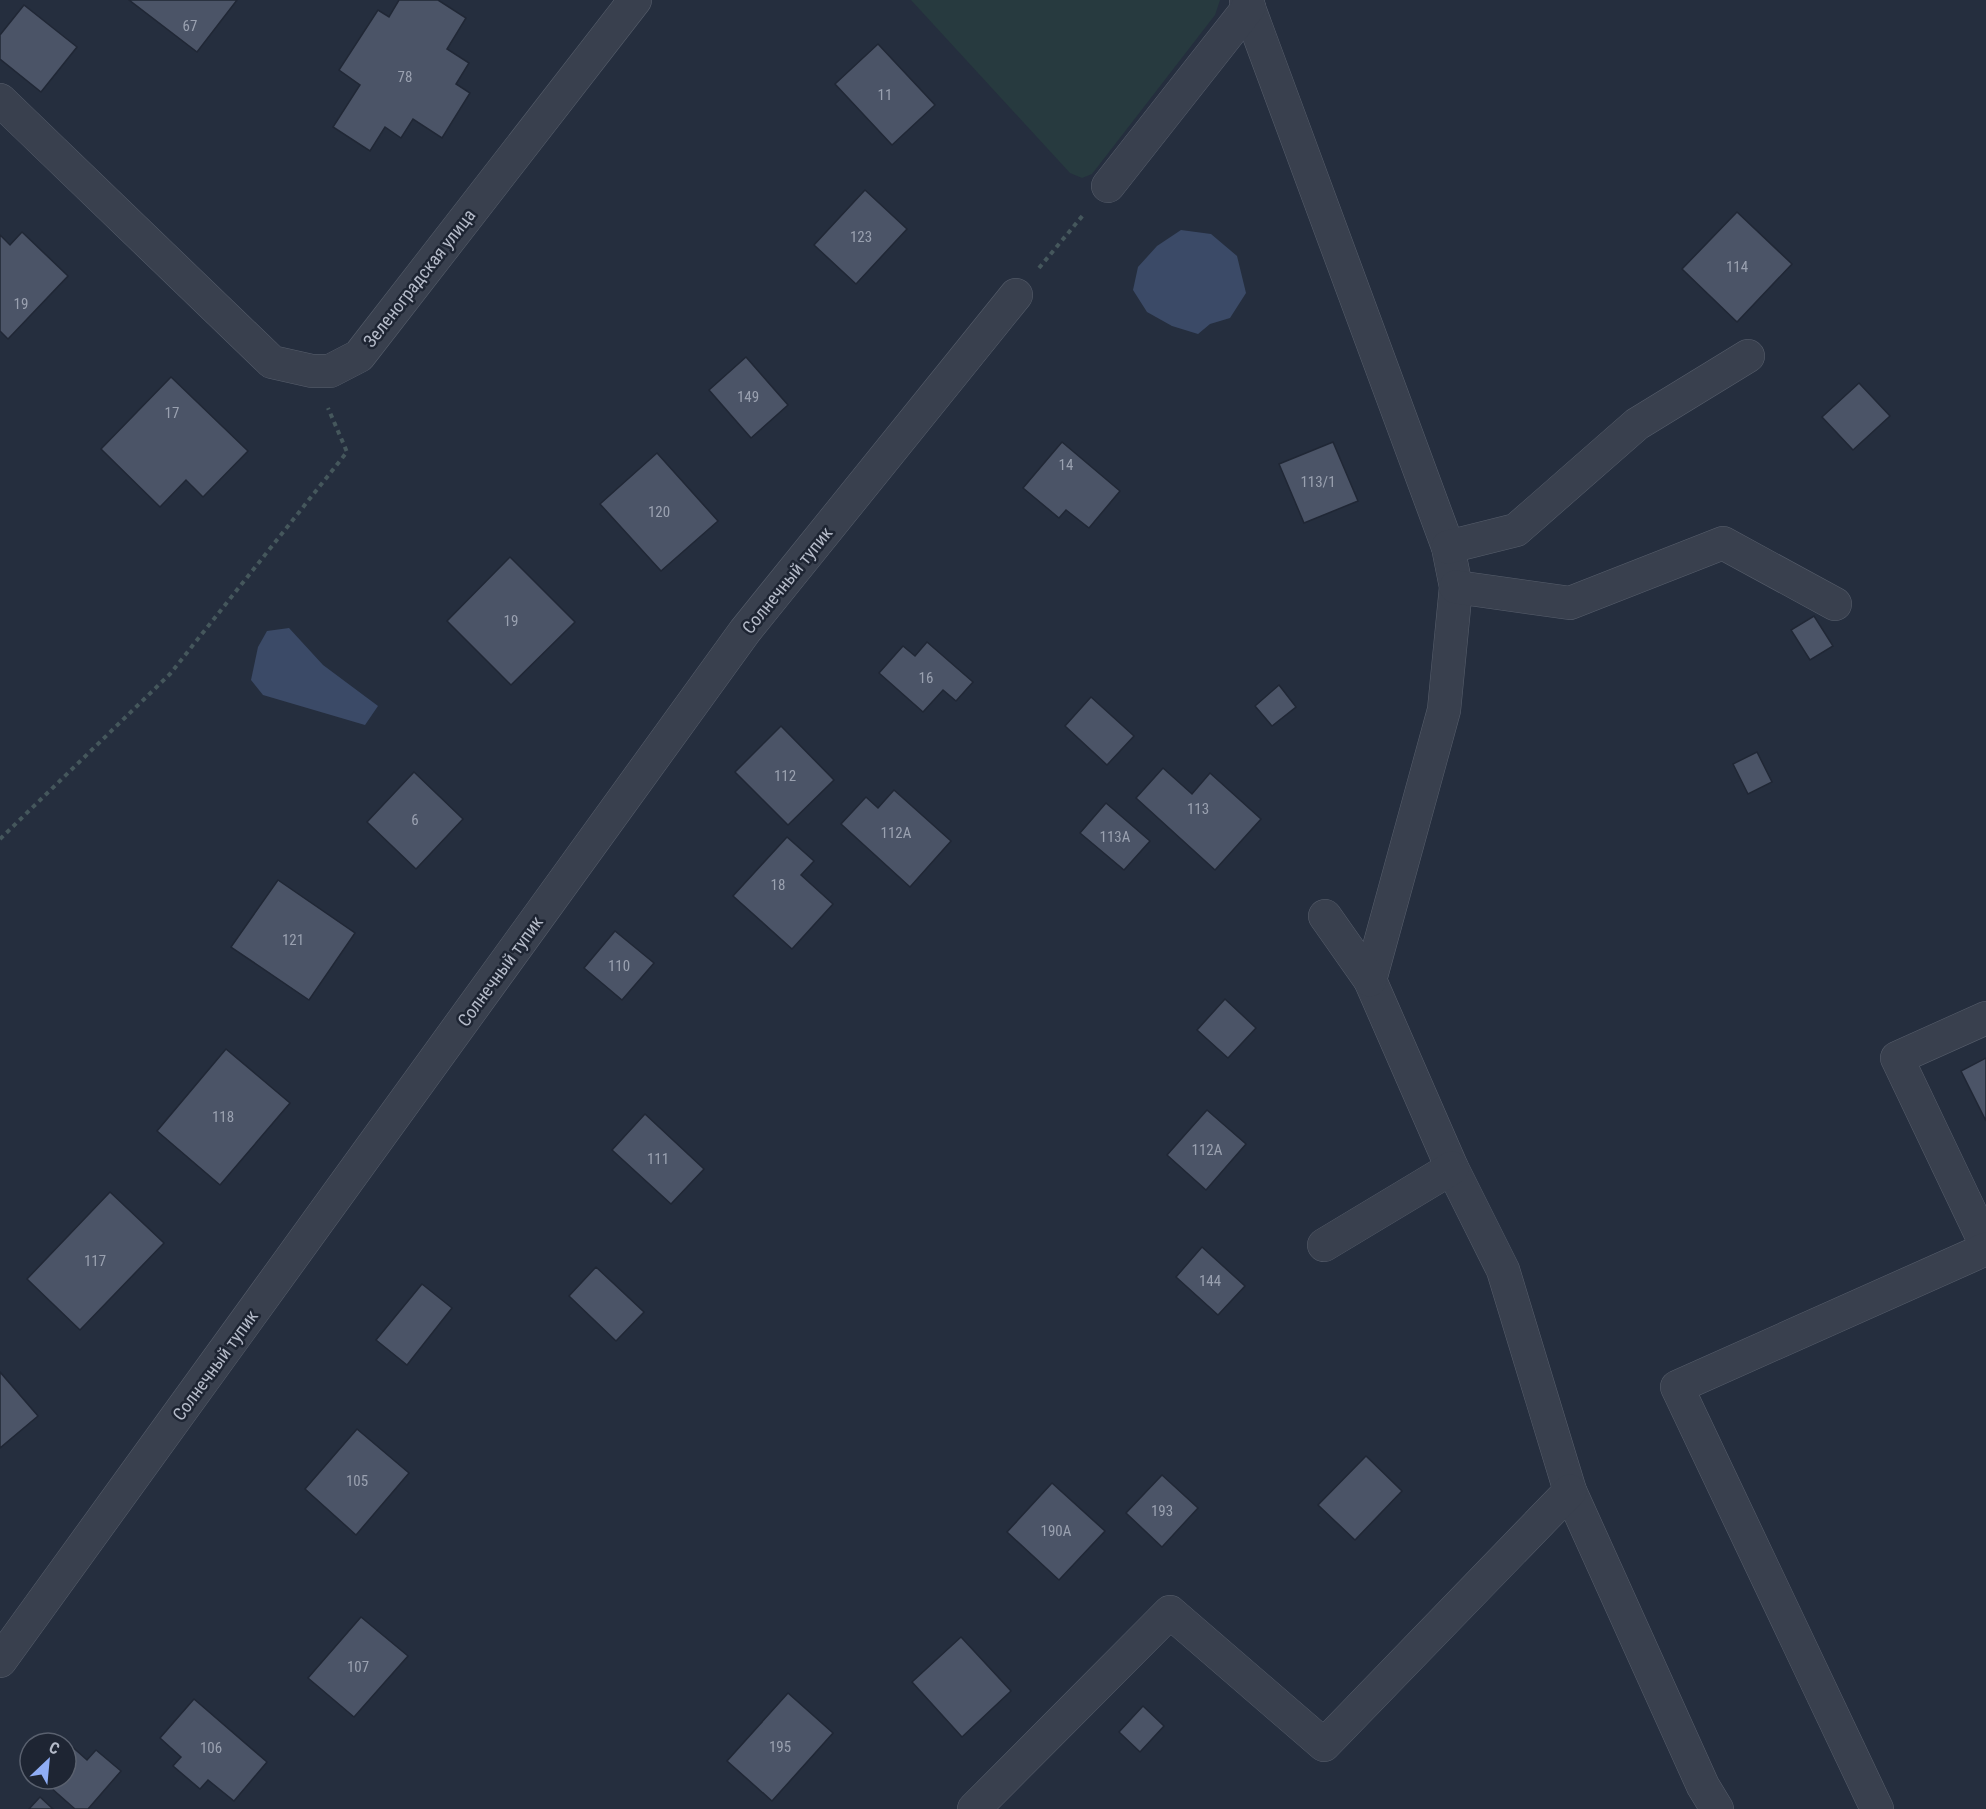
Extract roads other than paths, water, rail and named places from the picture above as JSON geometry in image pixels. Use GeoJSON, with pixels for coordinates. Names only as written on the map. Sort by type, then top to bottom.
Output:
{"type":"FeatureCollection","features":[{"type":"Feature","properties":{"kind":"street","name":"Зеленоградская улица"},"geometry":{"type":"LineString","coordinates":[[0,100],[272,362],[312,371],[330,370],[359,356],[635,0]]}},
{"type":"Feature","properties":{"kind":"street"},"geometry":{"type":"LineString","coordinates":[[1108,186],[1248,4]]}},
{"type":"Feature","properties":{"kind":"street"},"geometry":{"type":"LineString","coordinates":[[1248,4],[1448,547],[1456,587],[1444,710],[1370,980]]}},
{"type":"Feature","properties":{"kind":"street","name":"Солнечный тупик"},"geometry":{"type":"LineString","coordinates":[[0,1661],[745,631],[1016,295]]}},
{"type":"Feature","properties":{"kind":"street"},"geometry":{"type":"LineString","coordinates":[[1448,547],[1516,530],[1637,424],[1748,356]]}},
{"type":"Feature","properties":{"kind":"street"},"geometry":{"type":"LineString","coordinates":[[1456,587],[1570,603],[1723,543],[1835,604]]}},
{"type":"Feature","properties":{"kind":"street"},"geometry":{"type":"LineString","coordinates":[[1325,916],[1370,980],[1452,1168],[1503,1270],[1570,1491],[1704,1801]]}},
{"type":"Feature","properties":{"kind":"street"},"geometry":{"type":"LineString","coordinates":[[1877,1809],[1677,1387],[1986,1247],[1897,1058],[1986,1018]]}},
{"type":"Feature","properties":{"kind":"street"},"geometry":{"type":"LineString","coordinates":[[1324,1245],[1452,1168]]}},
{"type":"Feature","properties":{"kind":"street"},"geometry":{"type":"LineString","coordinates":[[974,1809],[1170,1612],[1324,1745],[1570,1491]]}},
{"type":"Feature","properties":{"kind":"water"},"geometry":{"type":"Polygon","coordinates":[[[1181,230],[1211,234],[1237,256],[1246,293],[1230,318],[1210,324],[1198,334],[1172,326],[1147,312],[1133,290],[1138,267],[1157,246],[1181,230]]]}},
{"type":"Feature","properties":{"kind":"water"},"geometry":{"type":"Polygon","coordinates":[[[289,628],[323,665],[378,706],[365,725],[263,695],[251,680],[258,647],[267,631],[289,628]]]}}]}
